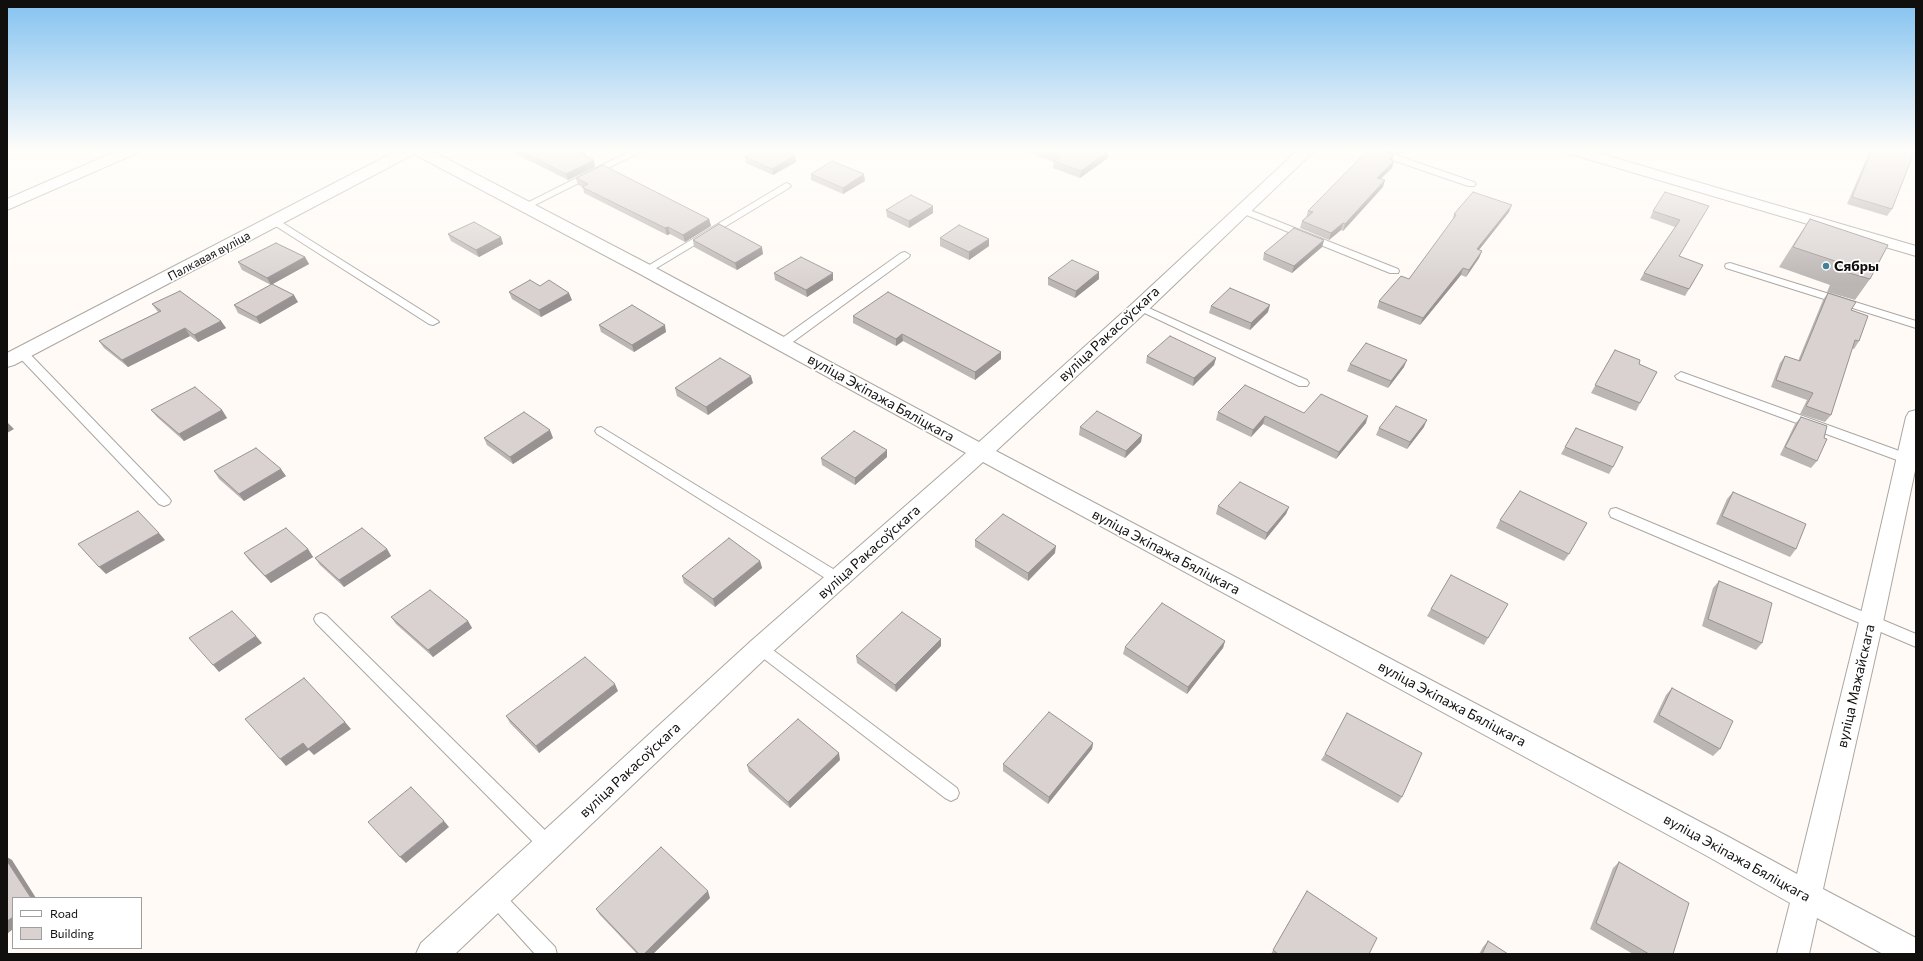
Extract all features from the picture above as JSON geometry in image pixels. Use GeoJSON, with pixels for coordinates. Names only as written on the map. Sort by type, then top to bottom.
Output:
{"type":"FeatureCollection","features":[{"type":"Feature","properties":{"kind":"street"},"geometry":{"type":"LineString","coordinates":[[7,205],[30,195]]}},
{"type":"Feature","properties":{"kind":"street","name":"Палкавая вуліца"},"geometry":{"type":"LineString","coordinates":[[15,357],[325,195]]}},
{"type":"Feature","properties":{"kind":"street","name":"вуліца Экіпажа Бяліцкага"},"geometry":{"type":"LineString","coordinates":[[504,195],[646,270],[980,452],[1717,846],[1806,896],[1915,954]]}},
{"type":"Feature","properties":{"kind":"street","name":"вуліца Ракасоўскага"},"geometry":{"type":"LineString","coordinates":[[432,954],[495,897],[760,648],[1140,307],[1258,195]]}},
{"type":"Feature","properties":{"kind":"street"},"geometry":{"type":"LineString","coordinates":[[1725,195],[1916,251]]}},
{"type":"Feature","properties":{"kind":"street","name":"вуліца Мажайскага"},"geometry":{"type":"LineString","coordinates":[[1793,954],[1871,622],[1912,461],[1916,417]]}},
{"type":"Feature","properties":{"kind":"lane"},"geometry":{"type":"LineString","coordinates":[[526,206],[549,195]]}},
{"type":"Feature","properties":{"kind":"lane"},"geometry":{"type":"LineString","coordinates":[[646,270],[771,195]]}},
{"type":"Feature","properties":{"kind":"lane"},"geometry":{"type":"LineString","coordinates":[[1242,210],[1394,270]]}},
{"type":"Feature","properties":{"kind":"lane"},"geometry":{"type":"LineString","coordinates":[[275,221],[432,322]]}},
{"type":"Feature","properties":{"kind":"lane"},"geometry":{"type":"LineString","coordinates":[[782,344],[905,255]]}},
{"type":"Feature","properties":{"kind":"lane"},"geometry":{"type":"LineString","coordinates":[[1730,266],[1916,325]]}},
{"type":"Feature","properties":{"kind":"lane"},"geometry":{"type":"LineString","coordinates":[[1140,307],[1303,383]]}},
{"type":"Feature","properties":{"kind":"lane"},"geometry":{"type":"LineString","coordinates":[[15,357],[164,501]]}},
{"type":"Feature","properties":{"kind":"lane"},"geometry":{"type":"LineString","coordinates":[[1681,376],[1912,461]]}},
{"type":"Feature","properties":{"kind":"lane"},"geometry":{"type":"LineString","coordinates":[[601,431],[838,579]]}},
{"type":"Feature","properties":{"kind":"lane"},"geometry":{"type":"LineString","coordinates":[[1616,514],[1916,641]]}},
{"type":"Feature","properties":{"kind":"lane"},"geometry":{"type":"LineString","coordinates":[[321,619],[549,846]]}},
{"type":"Feature","properties":{"kind":"lane"},"geometry":{"type":"LineString","coordinates":[[760,648],[951,794]]}},
{"type":"Feature","properties":{"kind":"lane"},"geometry":{"type":"LineString","coordinates":[[495,897],[548,954]]}},
{"type":"Feature","properties":{"kind":"building"},"geometry":{"type":"Polygon","coordinates":[[[598,195],[662,195],[709,219],[683,235],[668,227],[665,228],[598,195]]]}},
{"type":"Feature","properties":{"kind":"building"},"geometry":{"type":"Polygon","coordinates":[[[911,195],[933,206],[909,221],[886,210],[911,195]]]}},
{"type":"Feature","properties":{"kind":"building"},"geometry":{"type":"Polygon","coordinates":[[[1324,195],[1372,195],[1345,224],[1343,223],[1331,233],[1302,221],[1313,212],[1308,211],[1324,195]]]}},
{"type":"Feature","properties":{"kind":"building"},"geometry":{"type":"Polygon","coordinates":[[[1471,195],[1482,195],[1512,205],[1477,249],[1482,251],[1469,270],[1463,268],[1423,318],[1379,301],[1401,276],[1409,279],[1456,215],[1454,214],[1471,195]]]}},
{"type":"Feature","properties":{"kind":"building"},"geometry":{"type":"Polygon","coordinates":[[[1663,195],[1674,195],[1709,206],[1679,256],[1703,265],[1689,289],[1644,273],[1680,220],[1653,211],[1663,195]]]}},
{"type":"Feature","properties":{"kind":"building"},"geometry":{"type":"Polygon","coordinates":[[[1853,195],[1898,195],[1892,209],[1852,197],[1853,195]]]}},
{"type":"Feature","properties":{"kind":"building"},"geometry":{"type":"Polygon","coordinates":[[[1810,219],[1888,245],[1870,279],[1842,271],[1844,264],[1793,247],[1810,219]]]}},
{"type":"Feature","properties":{"kind":"building"},"geometry":{"type":"Polygon","coordinates":[[[474,222],[501,237],[476,250],[448,234],[474,222]]]}},
{"type":"Feature","properties":{"kind":"building"},"geometry":{"type":"Polygon","coordinates":[[[719,224],[762,247],[735,263],[693,240],[719,224]]]}},
{"type":"Feature","properties":{"kind":"building"},"geometry":{"type":"Polygon","coordinates":[[[959,225],[989,239],[969,252],[940,238],[959,225]]]}},
{"type":"Feature","properties":{"kind":"building"},"geometry":{"type":"Polygon","coordinates":[[[1294,228],[1324,240],[1294,266],[1264,253],[1294,228]]]}},
{"type":"Feature","properties":{"kind":"building"},"geometry":{"type":"Polygon","coordinates":[[[276,243],[305,257],[267,278],[238,262],[276,243]]]}},
{"type":"Feature","properties":{"kind":"building"},"geometry":{"type":"Polygon","coordinates":[[[801,257],[833,273],[806,290],[774,273],[801,257]]]}},
{"type":"Feature","properties":{"kind":"building"},"geometry":{"type":"Polygon","coordinates":[[[1072,260],[1099,272],[1076,291],[1048,278],[1072,260]]]}},
{"type":"Feature","properties":{"kind":"building"},"geometry":{"type":"Polygon","coordinates":[[[530,280],[540,286],[549,280],[569,293],[539,310],[509,292],[530,280]]]}},
{"type":"Feature","properties":{"kind":"building"},"geometry":{"type":"Polygon","coordinates":[[[272,284],[294,295],[256,317],[234,305],[272,284]]]}},
{"type":"Feature","properties":{"kind":"building"},"geometry":{"type":"Polygon","coordinates":[[[1230,288],[1270,305],[1251,323],[1211,306],[1230,288]]]}},
{"type":"Feature","properties":{"kind":"building"},"geometry":{"type":"Polygon","coordinates":[[[180,291],[221,321],[194,335],[185,328],[122,360],[99,341],[161,311],[152,304],[180,291]]]}},
{"type":"Feature","properties":{"kind":"building"},"geometry":{"type":"Polygon","coordinates":[[[888,292],[1001,352],[975,372],[902,334],[896,339],[853,316],[888,292]]]}},
{"type":"Feature","properties":{"kind":"building"},"geometry":{"type":"Polygon","coordinates":[[[1828,293],[1856,302],[1851,310],[1868,316],[1859,341],[1855,340],[1831,415],[1806,406],[1813,393],[1776,380],[1785,356],[1800,361],[1828,293]]]}},
{"type":"Feature","properties":{"kind":"building"},"geometry":{"type":"Polygon","coordinates":[[[632,305],[665,325],[632,345],[599,325],[632,305]]]}},
{"type":"Feature","properties":{"kind":"building"},"geometry":{"type":"Polygon","coordinates":[[[1170,336],[1216,358],[1194,378],[1147,356],[1170,336]]]}},
{"type":"Feature","properties":{"kind":"building"},"geometry":{"type":"Polygon","coordinates":[[[1366,343],[1407,360],[1391,381],[1350,364],[1366,343]]]}},
{"type":"Feature","properties":{"kind":"building"},"geometry":{"type":"Polygon","coordinates":[[[1615,350],[1640,360],[1639,364],[1657,372],[1640,403],[1595,385],[1615,350]]]}},
{"type":"Feature","properties":{"kind":"building"},"geometry":{"type":"Polygon","coordinates":[[[720,358],[751,376],[706,407],[675,388],[720,358]]]}},
{"type":"Feature","properties":{"kind":"building"},"geometry":{"type":"Polygon","coordinates":[[[1245,385],[1304,413],[1321,394],[1368,416],[1339,452],[1265,416],[1253,430],[1218,412],[1245,385]]]}},
{"type":"Feature","properties":{"kind":"building"},"geometry":{"type":"Polygon","coordinates":[[[195,387],[222,410],[179,434],[151,410],[195,387]]]}},
{"type":"Feature","properties":{"kind":"building"},"geometry":{"type":"Polygon","coordinates":[[[1396,406],[1427,420],[1410,442],[1379,428],[1396,406]]]}},
{"type":"Feature","properties":{"kind":"building"},"geometry":{"type":"Polygon","coordinates":[[[1097,411],[1142,435],[1126,451],[1080,427],[1097,411]]]}},
{"type":"Feature","properties":{"kind":"building"},"geometry":{"type":"Polygon","coordinates":[[[524,412],[550,430],[510,457],[484,438],[524,412]]]}},
{"type":"Feature","properties":{"kind":"building"},"geometry":{"type":"Polygon","coordinates":[[[1801,417],[1827,426],[1824,438],[1827,439],[1817,461],[1785,447],[1801,417]]]}},
{"type":"Feature","properties":{"kind":"building"},"geometry":{"type":"Polygon","coordinates":[[[1576,428],[1623,447],[1613,467],[1565,447],[1576,428]]]}},
{"type":"Feature","properties":{"kind":"building"},"geometry":{"type":"Polygon","coordinates":[[[854,431],[887,450],[855,478],[821,458],[854,431]]]}},
{"type":"Feature","properties":{"kind":"building"},"geometry":{"type":"Polygon","coordinates":[[[256,448],[281,469],[239,494],[214,471],[256,448]]]}},
{"type":"Feature","properties":{"kind":"building"},"geometry":{"type":"Polygon","coordinates":[[[1240,482],[1289,507],[1267,533],[1218,506],[1240,482]]]}},
{"type":"Feature","properties":{"kind":"building"},"geometry":{"type":"Polygon","coordinates":[[[1520,491],[1587,523],[1569,554],[1500,520],[1520,491]]]}},
{"type":"Feature","properties":{"kind":"building"},"geometry":{"type":"Polygon","coordinates":[[[1733,492],[1806,524],[1796,549],[1722,516],[1733,492]]]}},
{"type":"Feature","properties":{"kind":"building"},"geometry":{"type":"Polygon","coordinates":[[[138,511],[159,533],[99,567],[78,544],[138,511]]]}},
{"type":"Feature","properties":{"kind":"building"},"geometry":{"type":"Polygon","coordinates":[[[1003,514],[1056,546],[1028,573],[975,540],[1003,514]]]}},
{"type":"Feature","properties":{"kind":"building"},"geometry":{"type":"Polygon","coordinates":[[[286,528],[308,549],[265,576],[244,553],[286,528]]]}},
{"type":"Feature","properties":{"kind":"building"},"geometry":{"type":"Polygon","coordinates":[[[362,528],[387,549],[339,580],[315,558],[362,528]]]}},
{"type":"Feature","properties":{"kind":"building"},"geometry":{"type":"Polygon","coordinates":[[[729,538],[760,561],[713,599],[682,576],[729,538]]]}},
{"type":"Feature","properties":{"kind":"building"},"geometry":{"type":"Polygon","coordinates":[[[1451,575],[1508,604],[1488,638],[1431,609],[1451,575]]]}},
{"type":"Feature","properties":{"kind":"building"},"geometry":{"type":"Polygon","coordinates":[[[1719,581],[1772,603],[1762,643],[1708,619],[1719,581]]]}},
{"type":"Feature","properties":{"kind":"building"},"geometry":{"type":"Polygon","coordinates":[[[430,590],[468,621],[428,650],[391,617],[430,590]]]}},
{"type":"Feature","properties":{"kind":"building"},"geometry":{"type":"Polygon","coordinates":[[[1162,603],[1225,641],[1188,687],[1125,647],[1162,603]]]}},
{"type":"Feature","properties":{"kind":"building"},"geometry":{"type":"Polygon","coordinates":[[[232,611],[256,636],[213,665],[189,638],[232,611]]]}},
{"type":"Feature","properties":{"kind":"building"},"geometry":{"type":"Polygon","coordinates":[[[902,612],[941,639],[895,685],[856,656],[902,612]]]}},
{"type":"Feature","properties":{"kind":"building"},"geometry":{"type":"Polygon","coordinates":[[[585,657],[615,684],[536,746],[506,716],[585,657]]]}},
{"type":"Feature","properties":{"kind":"building"},"geometry":{"type":"Polygon","coordinates":[[[304,678],[345,722],[308,749],[303,743],[280,759],[245,719],[304,678]]]}},
{"type":"Feature","properties":{"kind":"building"},"geometry":{"type":"Polygon","coordinates":[[[1672,688],[1733,721],[1720,749],[1659,715],[1672,688]]]}},
{"type":"Feature","properties":{"kind":"building"},"geometry":{"type":"Polygon","coordinates":[[[1049,712],[1093,743],[1049,797],[1003,764],[1049,712]]]}},
{"type":"Feature","properties":{"kind":"building"},"geometry":{"type":"Polygon","coordinates":[[[1347,713],[1422,753],[1402,797],[1325,754],[1347,713]]]}},
{"type":"Feature","properties":{"kind":"building"},"geometry":{"type":"Polygon","coordinates":[[[798,719],[839,753],[788,802],[747,765],[798,719]]]}},
{"type":"Feature","properties":{"kind":"building"},"geometry":{"type":"Polygon","coordinates":[[[411,787],[444,821],[400,857],[368,822],[411,787]]]}},
{"type":"Feature","properties":{"kind":"building"},"geometry":{"type":"Polygon","coordinates":[[[661,847],[708,891],[644,954],[639,954],[596,909],[661,847]]]}},
{"type":"Feature","properties":{"kind":"building"},"geometry":{"type":"Polygon","coordinates":[[[7,861],[30,897],[12,897],[12,918],[7,921],[7,861]]]}},
{"type":"Feature","properties":{"kind":"building"},"geometry":{"type":"Polygon","coordinates":[[[1619,862],[1689,903],[1673,954],[1649,954],[1596,923],[1619,862]]]}},
{"type":"Feature","properties":{"kind":"building"},"geometry":{"type":"Polygon","coordinates":[[[1307,891],[1377,938],[1369,954],[1278,954],[1273,950],[1307,891]]]}},
{"type":"Feature","properties":{"kind":"building"},"geometry":{"type":"Polygon","coordinates":[[[1488,941],[1508,954],[1482,954],[1488,941]]]}},
{"type":"Feature","properties":{"kind":"place","name":"Сябры"},"geometry":{"type":"Point","coordinates":[1826,266]}}]}
